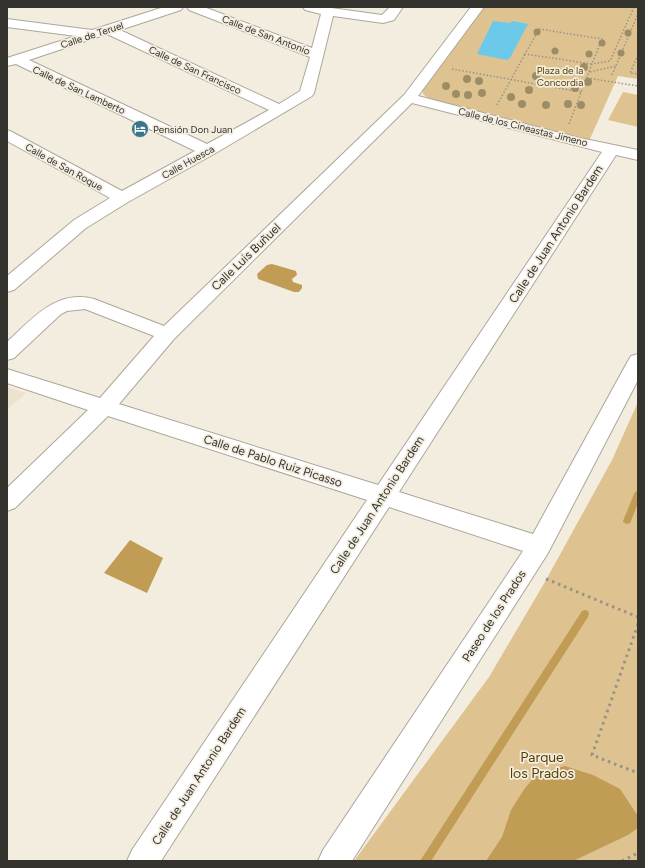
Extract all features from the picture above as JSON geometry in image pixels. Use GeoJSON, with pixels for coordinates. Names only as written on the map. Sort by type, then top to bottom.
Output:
{"type":"FeatureCollection","features":[{"type":"Feature","properties":{"kind":"street","name":"Calle de Teruel"},"geometry":{"type":"LineString","coordinates":[[11,61],[177,7]]}},
{"type":"Feature","properties":{"kind":"street","name":"Calle de San Antonio"},"geometry":{"type":"LineString","coordinates":[[193,7],[317,55]]}},
{"type":"Feature","properties":{"kind":"street"},"geometry":{"type":"LineString","coordinates":[[310,7],[328,12],[385,18],[389,17],[397,7]]}},
{"type":"Feature","properties":{"kind":"street","name":"Calle Luis Buñuel"},"geometry":{"type":"LineString","coordinates":[[7,502],[104,407],[167,334],[409,98],[478,7]]}},
{"type":"Feature","properties":{"kind":"street","name":"Calle Huesca"},"geometry":{"type":"LineString","coordinates":[[7,286],[80,224],[122,198],[208,151],[307,93],[328,12]]}},
{"type":"Feature","properties":{"kind":"street"},"geometry":{"type":"LineString","coordinates":[[7,23],[94,34]]}},
{"type":"Feature","properties":{"kind":"street","name":"Calle de San Francisco"},"geometry":{"type":"LineString","coordinates":[[109,30],[280,110]]}},
{"type":"Feature","properties":{"kind":"street","name":"Calle de San Lamberto"},"geometry":{"type":"LineString","coordinates":[[11,61],[208,151]]}},
{"type":"Feature","properties":{"kind":"street","name":"Calle de los Cineastas Jimeno"},"geometry":{"type":"LineString","coordinates":[[409,98],[574,141],[638,155]]}},
{"type":"Feature","properties":{"kind":"street","name":"Calle de San Roque"},"geometry":{"type":"LineString","coordinates":[[7,135],[122,198]]}},
{"type":"Feature","properties":{"kind":"street","name":"Calle de Juan Antonio Bardem"},"geometry":{"type":"LineString","coordinates":[[143,861],[612,149]]}},
{"type":"Feature","properties":{"kind":"street"},"geometry":{"type":"LineString","coordinates":[[7,353],[54,310],[63,305],[69,304],[87,303],[167,334]]}},
{"type":"Feature","properties":{"kind":"street","name":"Paseo de los Prados"},"geometry":{"type":"LineString","coordinates":[[334,861],[539,546],[638,361]]}},
{"type":"Feature","properties":{"kind":"street","name":"Calle de Pablo Ruiz Picasso"},"geometry":{"type":"LineString","coordinates":[[7,376],[539,546]]}},
{"type":"Feature","properties":{"kind":"path"},"geometry":{"type":"LineString","coordinates":[[525,54],[592,64],[610,61],[634,7]]}},
{"type":"Feature","properties":{"kind":"path"},"geometry":{"type":"LineString","coordinates":[[612,75],[638,14]]}},
{"type":"Feature","properties":{"kind":"path"},"geometry":{"type":"LineString","coordinates":[[497,105],[539,29],[602,39],[569,125],[578,131],[574,141]]}},
{"type":"Feature","properties":{"kind":"path"},"geometry":{"type":"LineString","coordinates":[[638,55],[630,73],[638,74]]}},
{"type":"Feature","properties":{"kind":"path"},"geometry":{"type":"LineString","coordinates":[[589,72],[616,66]]}},
{"type":"Feature","properties":{"kind":"path"},"geometry":{"type":"LineString","coordinates":[[446,68],[581,92]]}},
{"type":"Feature","properties":{"kind":"path"},"geometry":{"type":"LineString","coordinates":[[587,78],[638,86]]}},
{"type":"Feature","properties":{"kind":"path"},"geometry":{"type":"LineString","coordinates":[[541,577],[638,617]]}},
{"type":"Feature","properties":{"kind":"path"},"geometry":{"type":"LineString","coordinates":[[638,624],[592,755],[638,772]]}},
{"type":"Feature","properties":{"kind":"path"},"geometry":{"type":"LineString","coordinates":[[622,861],[638,853]]}},
{"type":"Feature","properties":{"kind":"shaded area"},"geometry":{"type":"Polygon","coordinates":[[[272,264],[296,271],[297,275],[292,279],[293,282],[302,285],[299,292],[294,292],[258,279],[257,274],[267,265],[272,264]]]}},
{"type":"Feature","properties":{"kind":"shaded area"},"geometry":{"type":"Polygon","coordinates":[[[7,387],[26,393],[7,410],[7,387]]]}},
{"type":"Feature","properties":{"kind":"shaded area"},"geometry":{"type":"Polygon","coordinates":[[[130,540],[163,558],[147,593],[104,573],[130,540]]]}},
{"type":"Feature","properties":{"kind":"shaded area"},"geometry":{"type":"Polygon","coordinates":[[[565,766],[593,775],[620,789],[638,816],[638,828],[628,835],[573,861],[486,861],[502,837],[511,810],[525,788],[538,773],[565,766]]]}},
{"type":"Feature","properties":{"kind":"green space","name":"Plaza de la Concordia"},"geometry":{"type":"Polygon","coordinates":[[[481,7],[638,7],[638,79],[618,76],[589,141],[430,100],[423,94],[422,89],[481,7]]]}},
{"type":"Feature","properties":{"kind":"green space"},"geometry":{"type":"Polygon","coordinates":[[[623,92],[638,95],[638,127],[608,120],[623,92]]]}},
{"type":"Feature","properties":{"kind":"green space","name":"Parque los Prados"},"geometry":{"type":"Polygon","coordinates":[[[638,402],[638,861],[354,861],[489,677],[546,580],[612,460],[638,402]]]}},
{"type":"Feature","properties":{"kind":"building"},"geometry":{"type":"Polygon","coordinates":[[[493,21],[510,23],[513,21],[528,24],[510,58],[507,60],[477,54],[493,21]]]}},
{"type":"Feature","properties":{"kind":"waterway"},"geometry":{"type":"LineString","coordinates":[[627,521],[638,494]]}},
{"type":"Feature","properties":{"kind":"waterway"},"geometry":{"type":"LineString","coordinates":[[425,861],[585,614]]}},
{"type":"Feature","properties":{"kind":"place","name":"Pensión Don Juan"},"geometry":{"type":"Point","coordinates":[140,129]}}]}
